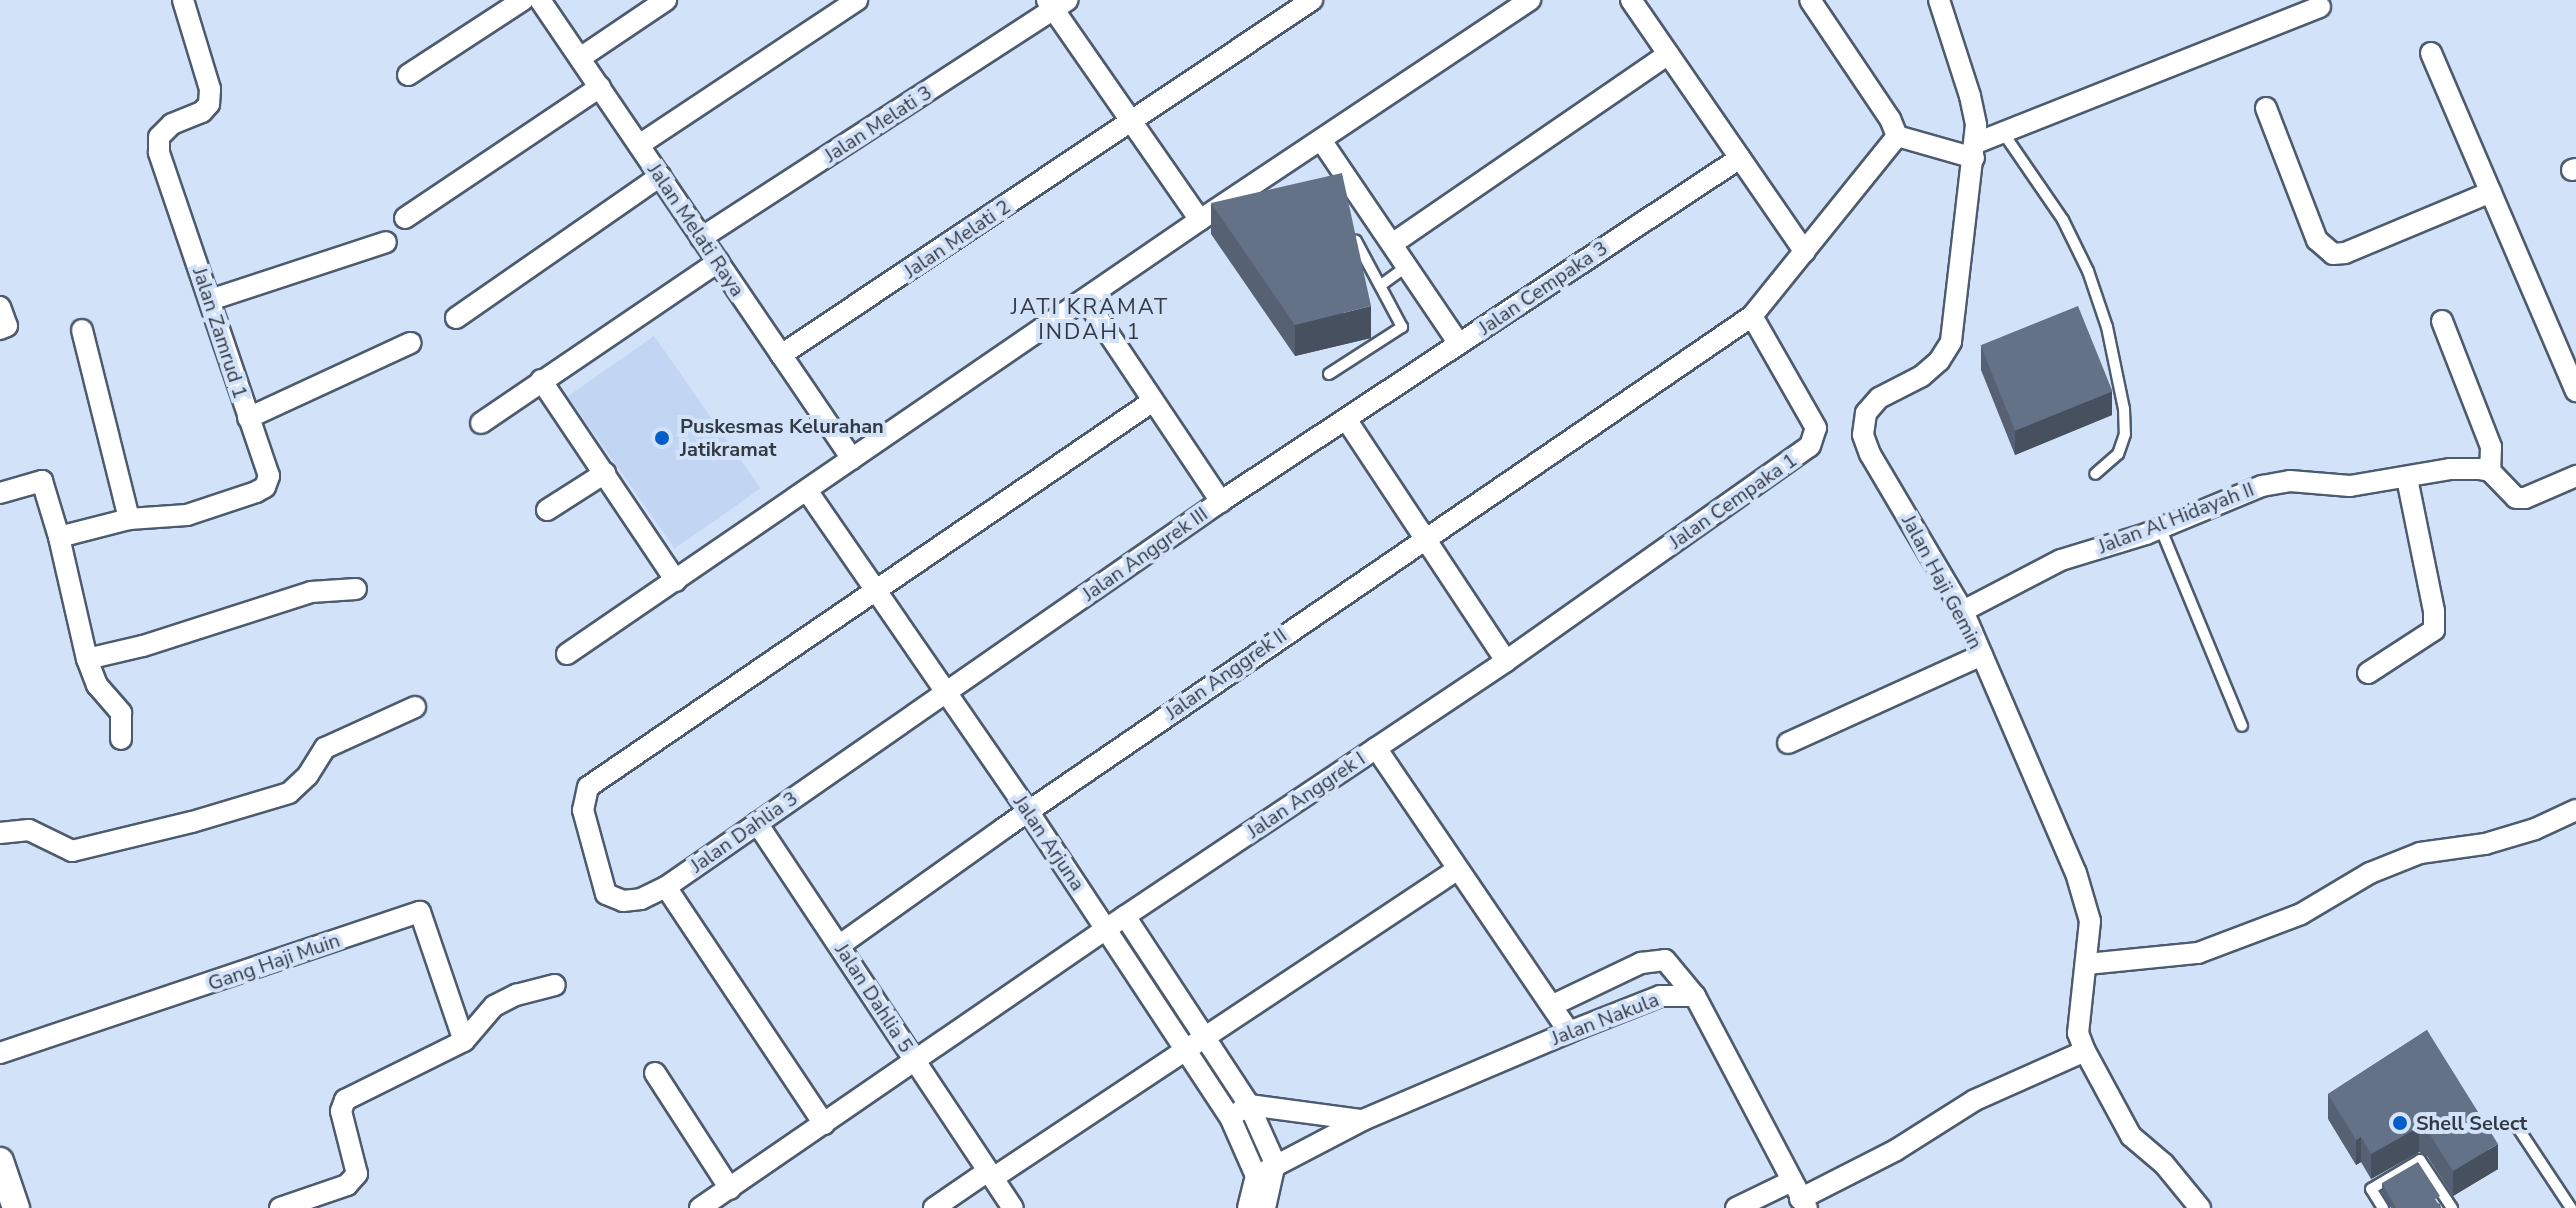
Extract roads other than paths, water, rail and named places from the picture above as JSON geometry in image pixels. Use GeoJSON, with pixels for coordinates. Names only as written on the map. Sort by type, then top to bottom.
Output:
{"type":"FeatureCollection","features":[{"type":"Feature","properties":{"kind":"street","name":"Jalan Zamrud 1"},"geometry":{"type":"LineString","coordinates":[[59,537],[129,519],[187,515],[265,487],[269,476],[159,152],[159,137],[172,124],[202,112],[209,104],[210,89],[183,0]]}},
{"type":"Feature","properties":{"kind":"street"},"geometry":{"type":"LineString","coordinates":[[408,75],[523,0]]}},
{"type":"Feature","properties":{"kind":"street","name":"Jalan Melati Raya"},"geometry":{"type":"LineString","coordinates":[[540,0],[852,459]]}},
{"type":"Feature","properties":{"kind":"street"},"geometry":{"type":"LineString","coordinates":[[580,58],[666,0]]}},
{"type":"Feature","properties":{"kind":"street"},"geometry":{"type":"LineString","coordinates":[[639,145],[857,0]]}},
{"type":"Feature","properties":{"kind":"street","name":"Jalan Melati 2"},"geometry":{"type":"LineString","coordinates":[[781,355],[1312,0]]}},
{"type":"Feature","properties":{"kind":"street"},"geometry":{"type":"LineString","coordinates":[[567,654],[808,492],[1200,220],[1530,0]]}},
{"type":"Feature","properties":{"kind":"street"},"geometry":{"type":"LineString","coordinates":[[1631,0],[1805,252]]}},
{"type":"Feature","properties":{"kind":"street"},"geometry":{"type":"LineString","coordinates":[[1810,0],[1890,119],[1897,136]]}},
{"type":"Feature","properties":{"kind":"street","name":"Jalan Haji Gemin"},"geometry":{"type":"LineString","coordinates":[[1939,0],[1970,96],[1975,151],[1965,207],[1951,342],[1939,361],[1922,376],[1879,398],[1866,413],[1863,435],[1870,454],[1963,611],[2076,873],[2090,921],[2078,1033],[2085,1051],[2131,1136],[2164,1164],[2200,1208]]}},
{"type":"Feature","properties":{"kind":"street"},"geometry":{"type":"LineString","coordinates":[[1056,3],[1132,122],[1200,220]]}},
{"type":"Feature","properties":{"kind":"street","name":"Jalan Melati 3"},"geometry":{"type":"LineString","coordinates":[[701,238],[1056,3]]}},
{"type":"Feature","properties":{"kind":"street"},"geometry":{"type":"LineString","coordinates":[[1897,136],[1975,151],[2004,134],[2320,7]]}},
{"type":"Feature","properties":{"kind":"street"},"geometry":{"type":"LineString","coordinates":[[2431,53],[2576,391]]}},
{"type":"Feature","properties":{"kind":"street"},"geometry":{"type":"LineString","coordinates":[[1392,244],[1668,54]]}},
{"type":"Feature","properties":{"kind":"street"},"geometry":{"type":"LineString","coordinates":[[405,218],[600,87]]}},
{"type":"Feature","properties":{"kind":"street"},"geometry":{"type":"LineString","coordinates":[[2266,108],[2317,240],[2333,254],[2345,253],[2491,192]]}},
{"type":"Feature","properties":{"kind":"street"},"geometry":{"type":"LineString","coordinates":[[1752,316],[1897,136]]}},
{"type":"Feature","properties":{"kind":"street"},"geometry":{"type":"LineString","coordinates":[[1321,140],[1459,344]]}},
{"type":"Feature","properties":{"kind":"street","name":"Jalan Cempaka 3"},"geometry":{"type":"LineString","coordinates":[[1346,419],[1740,158]]}},
{"type":"Feature","properties":{"kind":"street"},"geometry":{"type":"LineString","coordinates":[[456,318],[660,176]]}},
{"type":"Feature","properties":{"kind":"street"},"geometry":{"type":"LineString","coordinates":[[210,300],[386,242]]}},
{"type":"Feature","properties":{"kind":"street"},"geometry":{"type":"LineString","coordinates":[[481,423],[718,262]]}},
{"type":"Feature","properties":{"kind":"street"},"geometry":{"type":"LineString","coordinates":[[1086,300],[1221,502]]}},
{"type":"Feature","properties":{"kind":"street"},"geometry":{"type":"LineString","coordinates":[[0,307],[7,326],[0,329]]}},
{"type":"Feature","properties":{"kind":"street","name":"Jalan Anggrek II"},"geometry":{"type":"LineString","coordinates":[[840,945],[1028,811],[1752,316]]}},
{"type":"Feature","properties":{"kind":"street","name":"Jalan Cempaka 1"},"geometry":{"type":"LineString","coordinates":[[1506,661],[1810,446],[1816,428],[1752,316]]}},
{"type":"Feature","properties":{"kind":"street"},"geometry":{"type":"LineString","coordinates":[[2442,321],[2491,447],[2490,471],[2516,498],[2525,498],[2576,476]]}},
{"type":"Feature","properties":{"kind":"street"},"geometry":{"type":"LineString","coordinates":[[82,330],[129,519]]}},
{"type":"Feature","properties":{"kind":"street"},"geometry":{"type":"LineString","coordinates":[[248,418],[410,343]]}},
{"type":"Feature","properties":{"kind":"street"},"geometry":{"type":"LineString","coordinates":[[541,380],[676,581]]}},
{"type":"Feature","properties":{"kind":"street"},"geometry":{"type":"LineString","coordinates":[[876,591],[1153,401]]}},
{"type":"Feature","properties":{"kind":"street"},"geometry":{"type":"LineString","coordinates":[[1346,419],[1506,661]]}},
{"type":"Feature","properties":{"kind":"street","name":"Jalan Anggrek III"},"geometry":{"type":"LineString","coordinates":[[945,691],[1346,419]]}},
{"type":"Feature","properties":{"kind":"street","name":"Jalan Al Hidayah II"},"geometry":{"type":"LineString","coordinates":[[1963,611],[2061,560],[2160,527],[2262,486],[2290,481],[2350,486],[2450,469],[2490,471]]}},
{"type":"Feature","properties":{"kind":"street"},"geometry":{"type":"LineString","coordinates":[[547,510],[605,473]]}},
{"type":"Feature","properties":{"kind":"street"},"geometry":{"type":"LineString","coordinates":[[2368,673],[2434,630],[2434,611],[2407,478]]}},
{"type":"Feature","properties":{"kind":"street"},"geometry":{"type":"LineString","coordinates":[[0,493],[42,481],[59,537],[87,659],[97,685],[121,713],[121,739]]}},
{"type":"Feature","properties":{"kind":"street","name":"Jalan Arjuna"},"geometry":{"type":"LineString","coordinates":[[808,492],[1028,811],[1230,1117],[1256,1176]]}},
{"type":"Feature","properties":{"kind":"street"},"geometry":{"type":"LineString","coordinates":[[87,659],[143,646],[311,592],[356,589]]}},
{"type":"Feature","properties":{"kind":"street","name":"Jalan Dahlia 3"},"geometry":{"type":"LineString","coordinates":[[876,591],[588,787],[583,810],[606,894],[623,901],[641,899],[666,887],[945,691]]}},
{"type":"Feature","properties":{"kind":"street"},"geometry":{"type":"LineString","coordinates":[[1788,743],[1982,655]]}},
{"type":"Feature","properties":{"kind":"street","name":"Jalan Anggrek I"},"geometry":{"type":"LineString","coordinates":[[1106,929],[1506,661]]}},
{"type":"Feature","properties":{"kind":"street"},"geometry":{"type":"LineString","coordinates":[[0,833],[29,830],[72,851],[192,822],[289,793],[308,775],[325,748],[415,707]]}},
{"type":"Feature","properties":{"kind":"street"},"geometry":{"type":"LineString","coordinates":[[1376,748],[1569,1032]]}},
{"type":"Feature","properties":{"kind":"street"},"geometry":{"type":"LineString","coordinates":[[2087,964],[2198,953],[2301,914],[2370,873],[2420,853],[2485,844],[2535,829],[2576,810]]}},
{"type":"Feature","properties":{"kind":"street","name":"Jalan Dahlia 5"},"geometry":{"type":"LineString","coordinates":[[757,823],[915,1061],[1106,929]]}},
{"type":"Feature","properties":{"kind":"street"},"geometry":{"type":"LineString","coordinates":[[934,1208],[1186,1050],[1458,869]]}},
{"type":"Feature","properties":{"kind":"street"},"geometry":{"type":"LineString","coordinates":[[666,887],[824,1124]]}},
{"type":"Feature","properties":{"kind":"street","name":"Gang Haji Muin"},"geometry":{"type":"LineString","coordinates":[[0,1053],[420,912],[464,1041]]}},
{"type":"Feature","properties":{"kind":"street"},"geometry":{"type":"LineString","coordinates":[[1125,916],[1249,1105],[1275,1163],[1265,1208]]}},
{"type":"Feature","properties":{"kind":"street","name":"Jalan Nakula"},"geometry":{"type":"LineString","coordinates":[[1553,1005],[1641,963],[1665,960],[1695,996]]}},
{"type":"Feature","properties":{"kind":"street"},"geometry":{"type":"LineString","coordinates":[[280,1208],[347,1185],[357,1174],[341,1111],[345,1100],[464,1041],[494,1006],[516,995],[555,985]]}},
{"type":"Feature","properties":{"kind":"street","name":"Jalan Nakula"},"geometry":{"type":"LineString","coordinates":[[1256,1176],[1275,1163],[1363,1120],[1569,1032],[1660,996],[1695,996]]}},
{"type":"Feature","properties":{"kind":"street"},"geometry":{"type":"LineString","coordinates":[[1695,996],[1799,1196]]}},
{"type":"Feature","properties":{"kind":"street"},"geometry":{"type":"LineString","coordinates":[[1736,1208],[1799,1196],[1896,1150],[1975,1100],[2085,1051]]}},
{"type":"Feature","properties":{"kind":"street"},"geometry":{"type":"LineString","coordinates":[[700,1208],[915,1061],[1013,1208]]}},
{"type":"Feature","properties":{"kind":"street"},"geometry":{"type":"LineString","coordinates":[[655,1073],[730,1189]]}},
{"type":"Feature","properties":{"kind":"street"},"geometry":{"type":"LineString","coordinates":[[1230,1117],[1249,1105],[1363,1120]]}},
{"type":"Feature","properties":{"kind":"street"},"geometry":{"type":"LineString","coordinates":[[0,1161],[16,1208]]}},
{"type":"Feature","properties":{"kind":"street"},"geometry":{"type":"LineString","coordinates":[[1248,1208],[1256,1176]]}},
{"type":"Feature","properties":{"kind":"lane"},"geometry":{"type":"LineString","coordinates":[[2004,134],[2063,220],[2088,271],[2107,327],[2124,409],[2125,434],[2118,454],[2095,474]]}},
{"type":"Feature","properties":{"kind":"lane"},"geometry":{"type":"LineString","coordinates":[[1329,374],[1402,327],[1356,241]]}},
{"type":"Feature","properties":{"kind":"lane"},"geometry":{"type":"LineString","coordinates":[[1381,285],[1407,266]]}},
{"type":"Feature","properties":{"kind":"lane"},"geometry":{"type":"LineString","coordinates":[[2160,527],[2242,726]]}},
{"type":"Feature","properties":{"kind":"lane"},"geometry":{"type":"LineString","coordinates":[[2516,1125],[2571,1208]]}},
{"type":"Feature","properties":{"kind":"lane"},"geometry":{"type":"LineString","coordinates":[[2383,1208],[2371,1189],[2420,1160],[2452,1208]]}},
{"type":"Feature","properties":{"kind":"place","name":"Puskesmas Kelurahan Jatikramat"},"geometry":{"type":"Point","coordinates":[662,438]}},
{"type":"Feature","properties":{"kind":"place","name":"Shell Select"},"geometry":{"type":"Point","coordinates":[2400,1123]}},
{"type":"Feature","properties":{"kind":"district","name":"JATI KRAMAT INDAH 1"},"geometry":{"type":"Point","coordinates":[1090,320]}}]}
